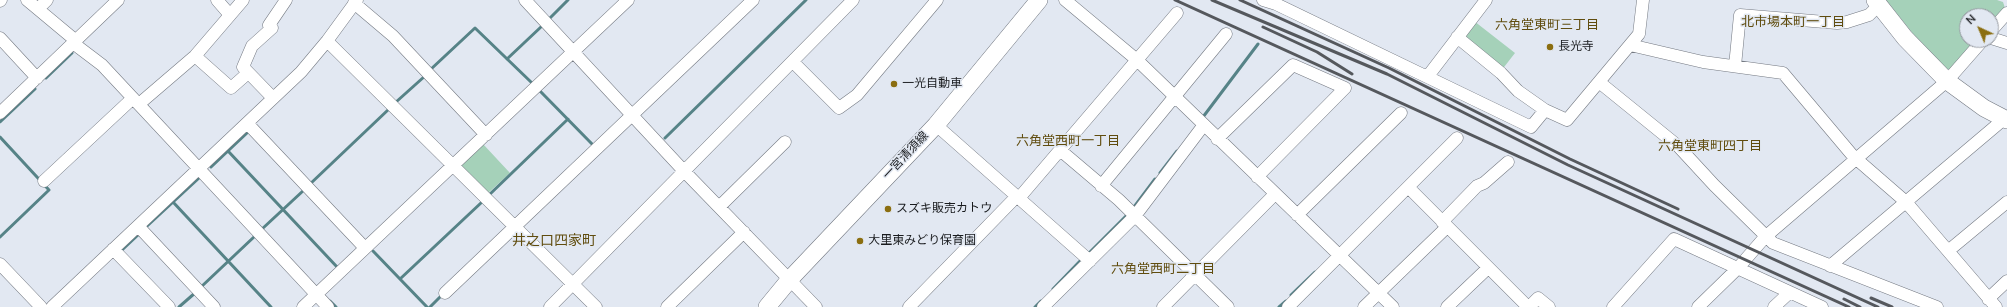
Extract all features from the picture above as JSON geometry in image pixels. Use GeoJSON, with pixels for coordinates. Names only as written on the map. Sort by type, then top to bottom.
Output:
{"type":"FeatureCollection","features":[{"type":"Feature","properties":{"kind":"main road","name":"一宮清須線"},"geometry":{"type":"LineString","coordinates":[[767,307],[790,280],[936,125],[1039,0]]}},
{"type":"Feature","properties":{"kind":"main road"},"geometry":{"type":"LineString","coordinates":[[1877,3],[1905,38],[1947,81],[1979,105],[2005,120]]}},
{"type":"Feature","properties":{"kind":"street"},"geometry":{"type":"LineString","coordinates":[[27,0],[102,66],[328,307]]}},
{"type":"Feature","properties":{"kind":"street"},"geometry":{"type":"LineString","coordinates":[[38,9],[47,0]]}},
{"type":"Feature","properties":{"kind":"street"},"geometry":{"type":"LineString","coordinates":[[0,114],[118,0]]}},
{"type":"Feature","properties":{"kind":"street"},"geometry":{"type":"LineString","coordinates":[[217,0],[230,15]]}},
{"type":"Feature","properties":{"kind":"street"},"geometry":{"type":"LineString","coordinates":[[44,181],[136,101],[195,56],[243,0]]}},
{"type":"Feature","properties":{"kind":"street"},"geometry":{"type":"LineString","coordinates":[[273,98],[243,67],[252,46],[272,28],[269,25],[286,0]]}},
{"type":"Feature","properties":{"kind":"street"},"geometry":{"type":"LineString","coordinates":[[525,0],[683,170],[816,307]]}},
{"type":"Feature","properties":{"kind":"street"},"geometry":{"type":"LineString","coordinates":[[303,307],[628,0]]}},
{"type":"Feature","properties":{"kind":"street"},"geometry":{"type":"LineString","coordinates":[[445,293],[753,0]]}},
{"type":"Feature","properties":{"kind":"street"},"geometry":{"type":"LineString","coordinates":[[550,307],[683,170],[793,62],[853,0]]}},
{"type":"Feature","properties":{"kind":"street"},"geometry":{"type":"LineString","coordinates":[[793,62],[839,108],[857,95],[937,0]]}},
{"type":"Feature","properties":{"kind":"street"},"geometry":{"type":"LineString","coordinates":[[1065,0],[1137,60],[1216,139],[1298,215],[1393,307]]}},
{"type":"Feature","properties":{"kind":"street"},"geometry":{"type":"LineString","coordinates":[[1264,0],[1276,4],[1428,76],[1532,128],[1545,110]]}},
{"type":"Feature","properties":{"kind":"street"},"geometry":{"type":"LineString","coordinates":[[1428,76],[1486,0]]}},
{"type":"Feature","properties":{"kind":"street"},"geometry":{"type":"LineString","coordinates":[[1457,37],[1501,73],[1518,91],[1545,110],[1567,120],[1639,34],[1643,0]]}},
{"type":"Feature","properties":{"kind":"street"},"geometry":{"type":"LineString","coordinates":[[52,307],[301,72],[327,41],[355,2],[393,36],[486,134]]}},
{"type":"Feature","properties":{"kind":"street"},"geometry":{"type":"LineString","coordinates":[[1735,66],[1740,15],[1847,22],[1869,15],[1877,3]]}},
{"type":"Feature","properties":{"kind":"street"},"geometry":{"type":"LineString","coordinates":[[909,307],[1018,197],[1178,13]]}},
{"type":"Feature","properties":{"kind":"street"},"geometry":{"type":"LineString","coordinates":[[1999,22],[2007,13]]}},
{"type":"Feature","properties":{"kind":"street"},"geometry":{"type":"LineString","coordinates":[[1101,186],[1226,34]]}},
{"type":"Feature","properties":{"kind":"street"},"geometry":{"type":"LineString","coordinates":[[0,38],[37,78]]}},
{"type":"Feature","properties":{"kind":"street"},"geometry":{"type":"LineString","coordinates":[[327,41],[596,307]]}},
{"type":"Feature","properties":{"kind":"street"},"geometry":{"type":"LineString","coordinates":[[1630,45],[1703,62],[1783,73],[1857,159],[1906,202],[1992,303],[2007,281]]}},
{"type":"Feature","properties":{"kind":"street"},"geometry":{"type":"LineString","coordinates":[[1698,307],[1738,268],[1765,237],[1947,81],[1976,48]]}},
{"type":"Feature","properties":{"kind":"street"},"geometry":{"type":"LineString","coordinates":[[195,56],[231,88],[248,73]]}},
{"type":"Feature","properties":{"kind":"street"},"geometry":{"type":"LineString","coordinates":[[1216,139],[1293,65],[1345,88],[1257,177]]}},
{"type":"Feature","properties":{"kind":"street"},"geometry":{"type":"LineString","coordinates":[[1599,82],[1678,146],[1714,185],[1765,237],[1773,243],[1936,307]]}},
{"type":"Feature","properties":{"kind":"street"},"geometry":{"type":"LineString","coordinates":[[1298,215],[1401,112]]}},
{"type":"Feature","properties":{"kind":"street"},"geometry":{"type":"LineString","coordinates":[[1830,266],[2005,120]]}},
{"type":"Feature","properties":{"kind":"street"},"geometry":{"type":"LineString","coordinates":[[247,123],[365,248]]}},
{"type":"Feature","properties":{"kind":"street"},"geometry":{"type":"LineString","coordinates":[[936,125],[1090,260]]}},
{"type":"Feature","properties":{"kind":"street"},"geometry":{"type":"LineString","coordinates":[[1043,307],[1135,216],[1203,126]]}},
{"type":"Feature","properties":{"kind":"street"},"geometry":{"type":"LineString","coordinates":[[1288,307],[1457,138]]}},
{"type":"Feature","properties":{"kind":"street"},"geometry":{"type":"LineString","coordinates":[[719,207],[785,142]]}},
{"type":"Feature","properties":{"kind":"street"},"geometry":{"type":"LineString","coordinates":[[1060,150],[1135,216],[1228,307]]}},
{"type":"Feature","properties":{"kind":"street"},"geometry":{"type":"LineString","coordinates":[[1364,307],[1444,224],[1476,186],[1484,183],[1508,162]]}},
{"type":"Feature","properties":{"kind":"street"},"geometry":{"type":"LineString","coordinates":[[1408,187],[1529,307],[1538,298],[1549,307]]}},
{"type":"Feature","properties":{"kind":"street"},"geometry":{"type":"LineString","coordinates":[[1163,307],[1275,194]]}},
{"type":"Feature","properties":{"kind":"street"},"geometry":{"type":"LineString","coordinates":[[1948,251],[2007,202]]}},
{"type":"Feature","properties":{"kind":"street"},"geometry":{"type":"LineString","coordinates":[[138,226],[214,307]]}},
{"type":"Feature","properties":{"kind":"street"},"geometry":{"type":"LineString","coordinates":[[667,307],[744,232]]}},
{"type":"Feature","properties":{"kind":"street"},"geometry":{"type":"LineString","coordinates":[[1613,307],[1674,239],[1822,307]]}},
{"type":"Feature","properties":{"kind":"street"},"geometry":{"type":"LineString","coordinates":[[114,249],[169,307]]}},
{"type":"Feature","properties":{"kind":"street"},"geometry":{"type":"LineString","coordinates":[[0,264],[41,307]]}},
{"type":"Feature","properties":{"kind":"street"},"geometry":{"type":"LineString","coordinates":[[1447,307],[1488,268]]}},
{"type":"Feature","properties":{"kind":"street"},"geometry":{"type":"LineString","coordinates":[[1774,307],[1789,293]]}},
{"type":"Feature","properties":{"kind":"green space"},"geometry":{"type":"Polygon","coordinates":[[[1886,0],[1997,0],[2003,2],[2005,8],[1999,14],[1999,8],[1959,8],[1959,48],[1970,48],[1951,69],[1946,69],[1914,35],[1886,0]]]}},
{"type":"Feature","properties":{"kind":"green space"},"geometry":{"type":"Polygon","coordinates":[[[1474,21],[1515,53],[1501,71],[1462,39],[1474,21]]]}},
{"type":"Feature","properties":{"kind":"green space"},"geometry":{"type":"Polygon","coordinates":[[[483,144],[510,173],[487,194],[462,168],[462,164],[483,144]]]}},
{"type":"Feature","properties":{"kind":"waterway"},"geometry":{"type":"LineString","coordinates":[[549,19],[568,0]]}},
{"type":"Feature","properties":{"kind":"waterway"},"geometry":{"type":"LineString","coordinates":[[665,138],[806,0]]}},
{"type":"Feature","properties":{"kind":"waterway"},"geometry":{"type":"LineString","coordinates":[[507,59],[542,26]]}},
{"type":"Feature","properties":{"kind":"waterway"},"geometry":{"type":"LineString","coordinates":[[430,70],[475,28],[532,83]]}},
{"type":"Feature","properties":{"kind":"waterway"},"geometry":{"type":"LineString","coordinates":[[1203,117],[1258,44]]}},
{"type":"Feature","properties":{"kind":"waterway"},"geometry":{"type":"LineString","coordinates":[[46,78],[72,53]]}},
{"type":"Feature","properties":{"kind":"waterway"},"geometry":{"type":"LineString","coordinates":[[396,102],[425,76]]}},
{"type":"Feature","properties":{"kind":"waterway"},"geometry":{"type":"LineString","coordinates":[[0,122],[35,89]]}},
{"type":"Feature","properties":{"kind":"waterway"},"geometry":{"type":"LineString","coordinates":[[540,91],[593,145]]}},
{"type":"Feature","properties":{"kind":"waterway"},"geometry":{"type":"LineString","coordinates":[[309,185],[389,109]]}},
{"type":"Feature","properties":{"kind":"waterway"},"geometry":{"type":"LineString","coordinates":[[489,195],[568,119]]}},
{"type":"Feature","properties":{"kind":"waterway"},"geometry":{"type":"LineString","coordinates":[[211,167],[248,132]]}},
{"type":"Feature","properties":{"kind":"waterway"},"geometry":{"type":"LineString","coordinates":[[0,137],[49,190],[0,237]]}},
{"type":"Feature","properties":{"kind":"waterway"},"geometry":{"type":"LineString","coordinates":[[228,151],[338,268]]}},
{"type":"Feature","properties":{"kind":"waterway"},"geometry":{"type":"LineString","coordinates":[[1160,173],[1177,151]]}},
{"type":"Feature","properties":{"kind":"waterway"},"geometry":{"type":"LineString","coordinates":[[146,227],[199,178]]}},
{"type":"Feature","properties":{"kind":"waterway"},"geometry":{"type":"LineString","coordinates":[[1134,207],[1155,179]]}},
{"type":"Feature","properties":{"kind":"waterway"},"geometry":{"type":"LineString","coordinates":[[262,229],[304,190]]}},
{"type":"Feature","properties":{"kind":"waterway"},"geometry":{"type":"LineString","coordinates":[[173,202],[271,307]]}},
{"type":"Feature","properties":{"kind":"waterway"},"geometry":{"type":"LineString","coordinates":[[400,279],[482,202]]}},
{"type":"Feature","properties":{"kind":"waterway"},"geometry":{"type":"LineString","coordinates":[[1089,253],[1127,215]]}},
{"type":"Feature","properties":{"kind":"waterway"},"geometry":{"type":"LineString","coordinates":[[122,250],[139,234],[140,235]]}},
{"type":"Feature","properties":{"kind":"waterway"},"geometry":{"type":"LineString","coordinates":[[201,287],[255,236]]}},
{"type":"Feature","properties":{"kind":"waterway"},"geometry":{"type":"LineString","coordinates":[[373,251],[427,307]]}},
{"type":"Feature","properties":{"kind":"waterway"},"geometry":{"type":"LineString","coordinates":[[1053,289],[1081,260]]}},
{"type":"Feature","properties":{"kind":"waterway"},"geometry":{"type":"LineString","coordinates":[[1291,295],[1315,272]]}},
{"type":"Feature","properties":{"kind":"waterway"},"geometry":{"type":"LineString","coordinates":[[179,307],[195,293]]}},
{"type":"Feature","properties":{"kind":"waterway"},"geometry":{"type":"LineString","coordinates":[[430,307],[443,294]]}},
{"type":"Feature","properties":{"kind":"waterway"},"geometry":{"type":"LineString","coordinates":[[330,301],[336,307]]}},
{"type":"Feature","properties":{"kind":"waterway"},"geometry":{"type":"LineString","coordinates":[[1035,307],[1041,301]]}},
{"type":"Feature","properties":{"kind":"waterway"},"geometry":{"type":"LineString","coordinates":[[1279,307],[1286,301]]}},
{"type":"Feature","properties":{"kind":"railway"},"geometry":{"type":"LineString","coordinates":[[1175,0],[1849,307]]}},
{"type":"Feature","properties":{"kind":"railway"},"geometry":{"type":"LineString","coordinates":[[1212,0],[1387,74],[1568,165],[1878,307]]}},
{"type":"Feature","properties":{"kind":"railway"},"geometry":{"type":"LineString","coordinates":[[1240,0],[1389,68],[1570,159],[1678,209]]}},
{"type":"Feature","properties":{"kind":"railway"},"geometry":{"type":"LineString","coordinates":[[1263,27],[1317,52],[1352,74]]}},
{"type":"Feature","properties":{"kind":"railway"},"geometry":{"type":"LineString","coordinates":[[1871,298],[1892,307]]}},
{"type":"Feature","properties":{"kind":"railway"},"geometry":{"type":"LineString","coordinates":[[1844,299],[1860,307]]}},
{"type":"Feature","properties":{"kind":"place","name":"長光寺"},"geometry":{"type":"Point","coordinates":[1550,47]}},
{"type":"Feature","properties":{"kind":"place","name":"一光自動車"},"geometry":{"type":"Point","coordinates":[894,84]}},
{"type":"Feature","properties":{"kind":"place","name":"スズキ販売カトウ"},"geometry":{"type":"Point","coordinates":[888,209]}},
{"type":"Feature","properties":{"kind":"place","name":"大里東みどり保育園"},"geometry":{"type":"Point","coordinates":[860,241]}},
{"type":"Feature","properties":{"kind":"district","name":"北市場本町一丁目"},"geometry":{"type":"Point","coordinates":[1793,23]}},
{"type":"Feature","properties":{"kind":"district","name":"六角堂東町三丁目"},"geometry":{"type":"Point","coordinates":[1547,26]}},
{"type":"Feature","properties":{"kind":"district","name":"六角堂西町一丁目"},"geometry":{"type":"Point","coordinates":[1068,142]}},
{"type":"Feature","properties":{"kind":"district","name":"六角堂東町四丁目"},"geometry":{"type":"Point","coordinates":[1710,147]}},
{"type":"Feature","properties":{"kind":"district","name":"井之口四家町"},"geometry":{"type":"Point","coordinates":[554,242]}},
{"type":"Feature","properties":{"kind":"district","name":"六角堂西町二丁目"},"geometry":{"type":"Point","coordinates":[1163,270]}}]}
